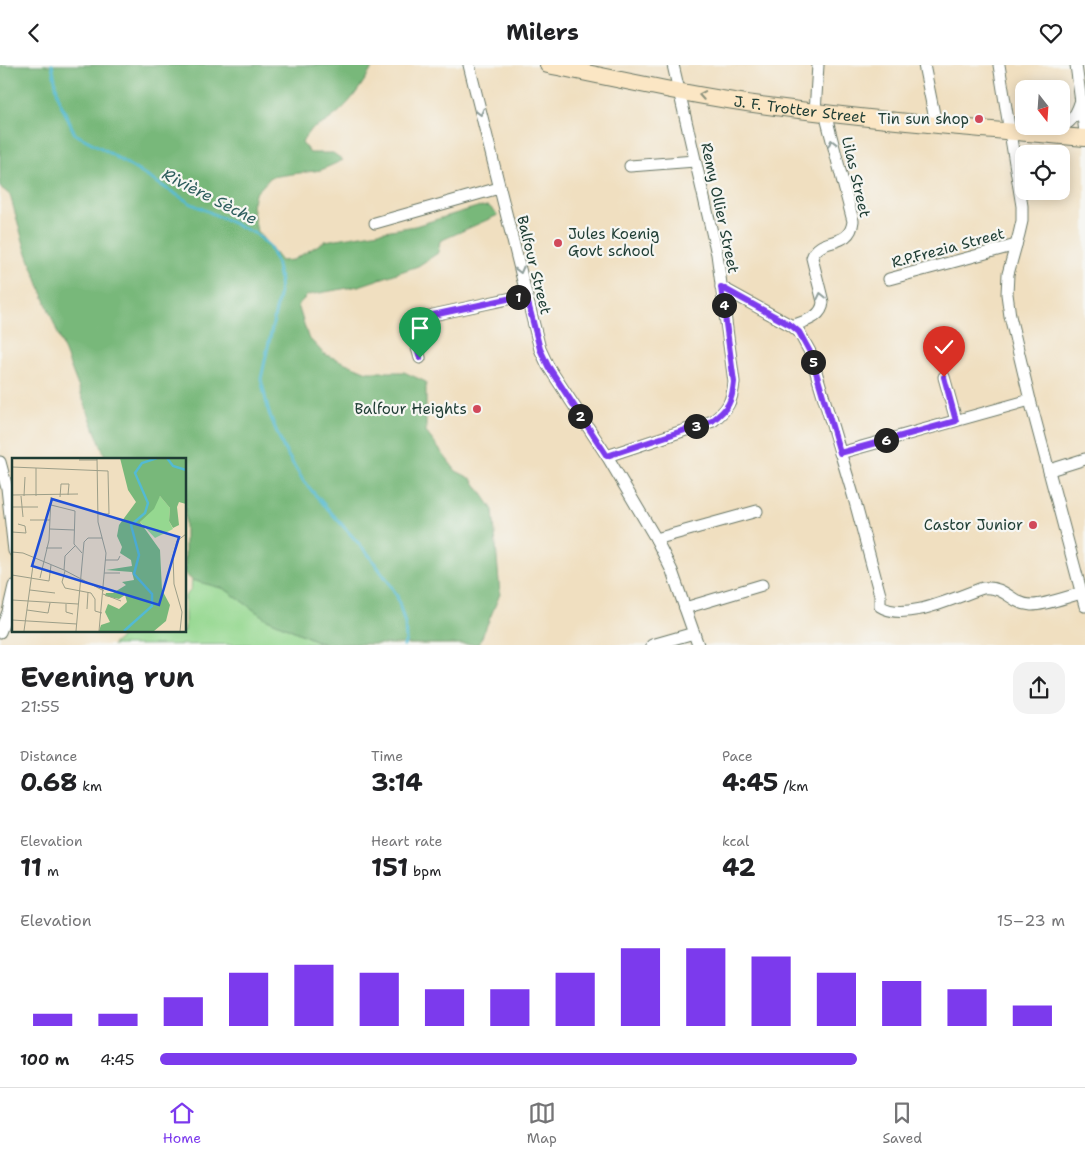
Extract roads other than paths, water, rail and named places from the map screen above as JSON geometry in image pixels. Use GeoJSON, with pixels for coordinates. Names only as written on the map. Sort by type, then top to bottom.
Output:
{"type":"FeatureCollection","features":[{"type":"Feature","properties":{"kind":"street","name":"Balfour Street"},"geometry":{"type":"LineString","coordinates":[[469,65],[540,349],[548,366],[607,456],[656,539],[672,571],[696,639]]}},
{"type":"Feature","properties":{"kind":"street","name":"J. F. Trotter Street"},"geometry":{"type":"LineString","coordinates":[[548,65],[766,106],[936,125],[1015,131]]}},
{"type":"Feature","properties":{"kind":"street","name":"Remy Ollier Street"},"geometry":{"type":"LineString","coordinates":[[607,456],[712,421],[725,411],[733,397],[734,382],[717,254],[673,65]]}},
{"type":"Feature","properties":{"kind":"street"},"geometry":{"type":"LineString","coordinates":[[818,65],[820,113]]}},
{"type":"Feature","properties":{"kind":"street"},"geometry":{"type":"LineString","coordinates":[[924,65],[936,125]]}},
{"type":"Feature","properties":{"kind":"street"},"geometry":{"type":"LineString","coordinates":[[999,65],[1022,206],[1022,221],[1008,274],[1007,294],[1010,316],[1030,400],[1085,606]]}},
{"type":"Feature","properties":{"kind":"street"},"geometry":{"type":"LineString","coordinates":[[1076,65],[1085,131]]}},
{"type":"Feature","properties":{"kind":"street"},"geometry":{"type":"LineString","coordinates":[[1070,123],[1077,113],[1081,101]]}},
{"type":"Feature","properties":{"kind":"street","name":"Lilas Street"},"geometry":{"type":"LineString","coordinates":[[792,326],[816,316],[822,307],[823,302],[812,258],[814,252],[823,245],[844,239],[852,228],[853,221],[820,113]]}},
{"type":"Feature","properties":{"kind":"street","name":"J. F. Trotter Street"},"geometry":{"type":"LineString","coordinates":[[1056,135],[1085,138]]}},
{"type":"Feature","properties":{"kind":"street"},"geometry":{"type":"LineString","coordinates":[[630,166],[696,161]]}},
{"type":"Feature","properties":{"kind":"street"},"geometry":{"type":"LineString","coordinates":[[375,223],[500,188]]}},
{"type":"Feature","properties":{"kind":"street","name":"R.P.Frezia Street"},"geometry":{"type":"LineString","coordinates":[[889,279],[1016,245]]}},
{"type":"Feature","properties":{"kind":"street"},"geometry":{"type":"LineString","coordinates":[[721,287],[792,326],[799,332],[810,352],[880,595],[880,605],[887,610],[898,612],[912,611],[983,588],[993,587],[1000,589],[1023,603],[1032,605],[1082,593]]}},
{"type":"Feature","properties":{"kind":"street"},"geometry":{"type":"LineString","coordinates":[[420,358],[414,334],[415,325],[422,319],[526,295]]}},
{"type":"Feature","properties":{"kind":"street"},"geometry":{"type":"LineString","coordinates":[[944,377],[956,421]]}},
{"type":"Feature","properties":{"kind":"street"},"geometry":{"type":"LineString","coordinates":[[840,453],[1030,400]]}},
{"type":"Feature","properties":{"kind":"street"},"geometry":{"type":"LineString","coordinates":[[1050,470],[1085,459]]}},
{"type":"Feature","properties":{"kind":"street"},"geometry":{"type":"LineString","coordinates":[[0,462],[12,540]]}},
{"type":"Feature","properties":{"kind":"street"},"geometry":{"type":"LineString","coordinates":[[656,539],[757,511]]}},
{"type":"Feature","properties":{"kind":"street"},"geometry":{"type":"LineString","coordinates":[[685,609],[762,585]]}},
{"type":"Feature","properties":{"kind":"street"},"geometry":{"type":"LineString","coordinates":[[0,632],[12,595]]}},
{"type":"Feature","properties":{"kind":"street"},"geometry":{"type":"LineString","coordinates":[[652,645],[696,639]]}},
{"type":"Feature","properties":{"kind":"waterway","name":"Rivière Sèche"},"geometry":{"type":"LineString","coordinates":[[52,65],[59,100],[75,134],[103,149],[190,203],[256,234],[269,246],[276,261],[280,280],[279,296],[261,379],[269,413],[284,449],[304,482],[368,554],[397,596],[405,624],[406,640],[404,645]]}},
{"type":"Feature","properties":{"kind":"place","name":"Tin sun shop"},"geometry":{"type":"Point","coordinates":[979,119]}},
{"type":"Feature","properties":{"kind":"place","name":"Jules Koenig Govt school"},"geometry":{"type":"Point","coordinates":[558,243]}},
{"type":"Feature","properties":{"kind":"place","name":"Balfour Heights"},"geometry":{"type":"Point","coordinates":[477,409]}},
{"type":"Feature","properties":{"kind":"place","name":"Castor Junior"},"geometry":{"type":"Point","coordinates":[1033,525]}}]}
